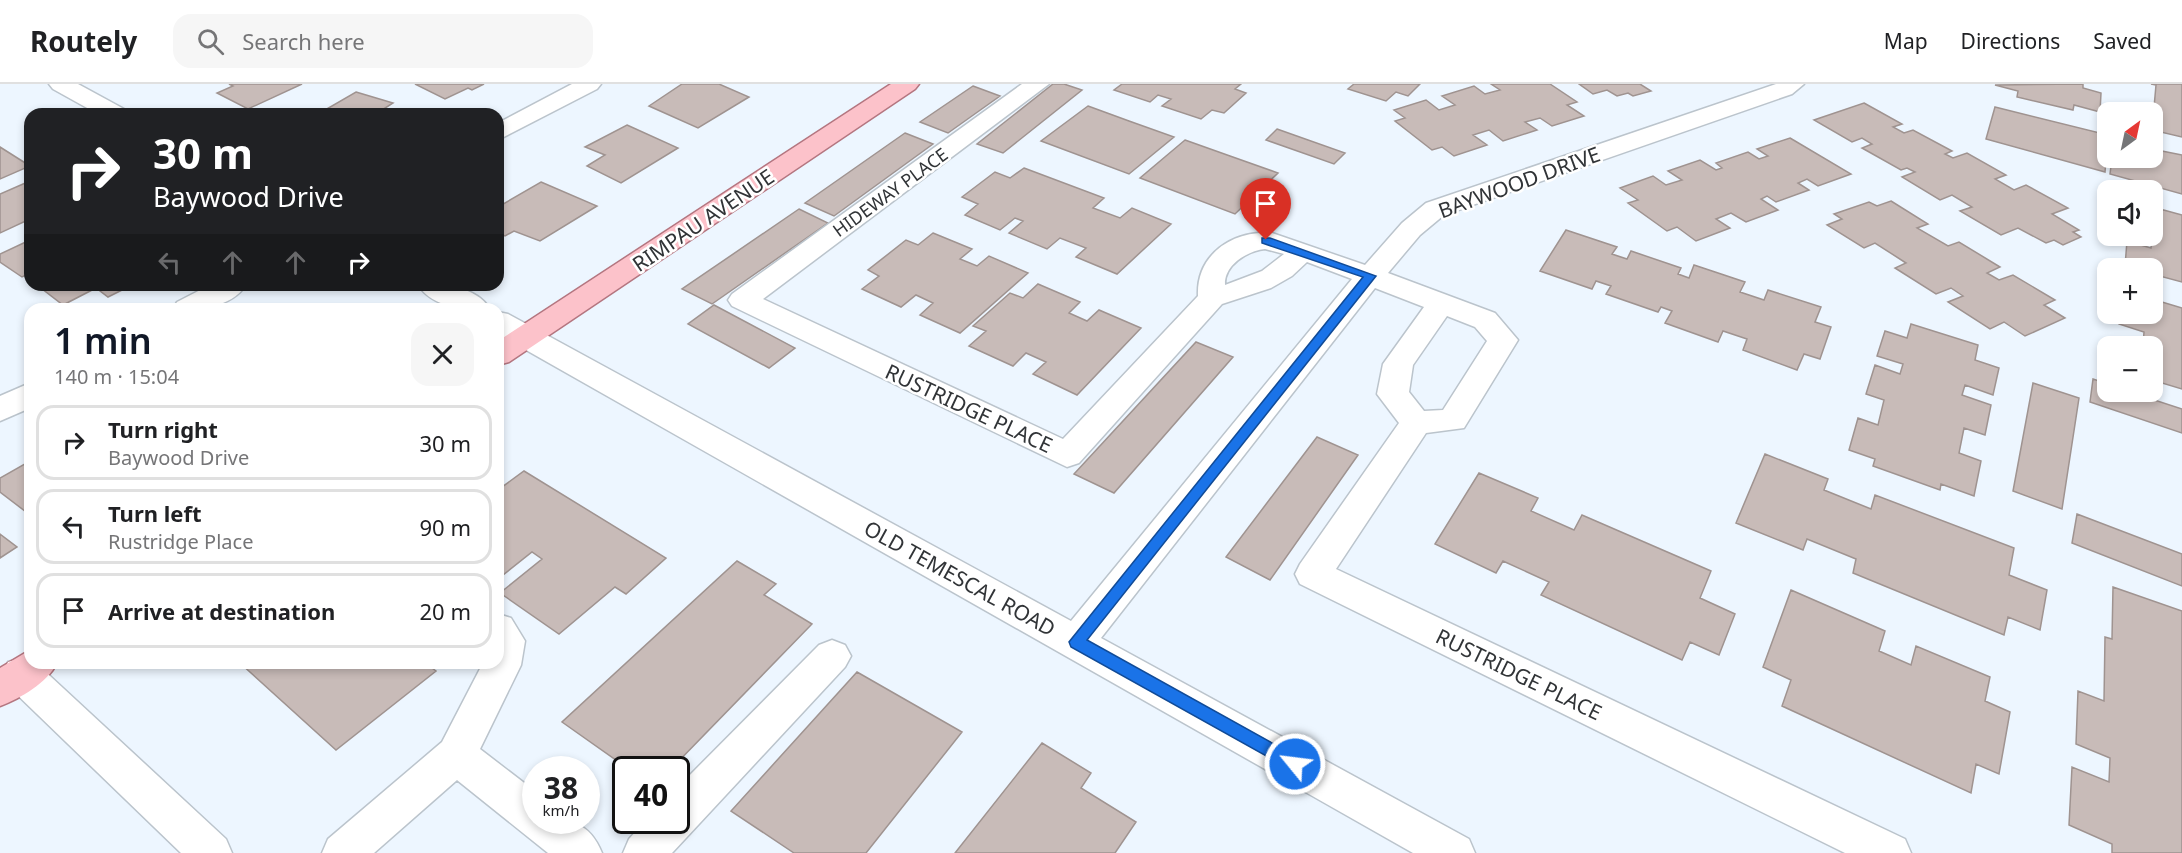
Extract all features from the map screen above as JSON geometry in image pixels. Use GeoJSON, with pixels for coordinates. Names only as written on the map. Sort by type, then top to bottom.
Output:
{"type":"FeatureCollection","features":[{"type":"Feature","properties":{"kind":"main road","name":"RIMPAU AVENUE"},"geometry":{"type":"LineString","coordinates":[[507,338],[907,84]]}},
{"type":"Feature","properties":{"kind":"street"},"geometry":{"type":"LineString","coordinates":[[61,84],[105,108]]}},
{"type":"Feature","properties":{"kind":"street"},"geometry":{"type":"LineString","coordinates":[[82,96],[110,84]]}},
{"type":"Feature","properties":{"kind":"street"},"geometry":{"type":"LineString","coordinates":[[504,130],[589,84]]}},
{"type":"Feature","properties":{"kind":"street","name":"HIDEWAY PLACE"},"geometry":{"type":"LineString","coordinates":[[742,300],[1037,84]]}},
{"type":"Feature","properties":{"kind":"street","name":"BAYWOOD DRIVE"},"geometry":{"type":"LineString","coordinates":[[1076,642],[1370,276],[1411,229],[1435,209],[1784,90],[1792,84]]}},
{"type":"Feature","properties":{"kind":"street"},"geometry":{"type":"LineString","coordinates":[[1301,252],[1292,264],[1270,280],[1212,298],[1211,277],[1231,250],[1266,240],[1301,252],[1370,276],[1442,303],[1485,320],[1503,340],[1453,420],[1416,423],[1393,394],[1398,364],[1442,303]]}},
{"type":"Feature","properties":{"kind":"street"},"geometry":{"type":"LineString","coordinates":[[198,303],[221,291]]}},
{"type":"Feature","properties":{"kind":"street"},"geometry":{"type":"LineString","coordinates":[[443,291],[465,303]]}},
{"type":"Feature","properties":{"kind":"street","name":"RUSTRIDGE PLACE"},"geometry":{"type":"LineString","coordinates":[[742,300],[1067,455],[1212,298]]}},
{"type":"Feature","properties":{"kind":"street","name":"OLD TEMESCAL ROAD"},"geometry":{"type":"LineString","coordinates":[[507,338],[1076,642],[1454,853]]}},
{"type":"Feature","properties":{"kind":"street","name":"RUSTRIDGE PLACE"},"geometry":{"type":"LineString","coordinates":[[1416,423],[1313,574],[1890,853]]}},
{"type":"Feature","properties":{"kind":"street"},"geometry":{"type":"LineString","coordinates":[[504,638],[506,641],[504,653]]}},
{"type":"Feature","properties":{"kind":"street"},"geometry":{"type":"LineString","coordinates":[[690,805],[832,656]]}},
{"type":"Feature","properties":{"kind":"street"},"geometry":{"type":"LineString","coordinates":[[344,853],[456,755],[500,669]]}},
{"type":"Feature","properties":{"kind":"street"},"geometry":{"type":"LineString","coordinates":[[20,675],[211,853]]}},
{"type":"Feature","properties":{"kind":"street"},"geometry":{"type":"LineString","coordinates":[[456,755],[522,806]]}},
{"type":"Feature","properties":{"kind":"street"},"geometry":{"type":"LineString","coordinates":[[557,834],[581,853]]}},
{"type":"Feature","properties":{"kind":"street"},"geometry":{"type":"LineString","coordinates":[[644,853],[662,834]]}},
{"type":"Feature","properties":{"kind":"building"},"geometry":{"type":"Polygon","coordinates":[[[229,84],[302,84],[250,108],[217,93],[233,86],[229,84]]]}},
{"type":"Feature","properties":{"kind":"building"},"geometry":{"type":"Polygon","coordinates":[[[415,84],[484,84],[472,90],[468,88],[445,99],[415,84]]]}},
{"type":"Feature","properties":{"kind":"building"},"geometry":{"type":"Polygon","coordinates":[[[682,84],[719,84],[749,97],[698,128],[649,106],[682,84]]]}},
{"type":"Feature","properties":{"kind":"building"},"geometry":{"type":"Polygon","coordinates":[[[1053,84],[1064,84],[1082,90],[1003,153],[977,144],[1053,84]]]}},
{"type":"Feature","properties":{"kind":"building"},"geometry":{"type":"Polygon","coordinates":[[[1122,84],[1241,84],[1235,89],[1246,93],[1224,113],[1212,110],[1201,119],[1162,106],[1171,99],[1158,95],[1150,102],[1114,90],[1122,84]]]}},
{"type":"Feature","properties":{"kind":"building"},"geometry":{"type":"Polygon","coordinates":[[[1354,84],[1420,84],[1408,96],[1396,92],[1386,101],[1348,89],[1354,84]]]}},
{"type":"Feature","properties":{"kind":"building"},"geometry":{"type":"Polygon","coordinates":[[[1491,84],[1550,84],[1577,102],[1567,105],[1584,116],[1552,126],[1540,118],[1525,122],[1537,130],[1503,141],[1489,130],[1473,135],[1487,145],[1454,156],[1442,147],[1432,150],[1395,121],[1405,118],[1394,110],[1426,100],[1439,110],[1455,105],[1442,96],[1474,86],[1485,94],[1500,90],[1491,84]]]}},
{"type":"Feature","properties":{"kind":"building"},"geometry":{"type":"Polygon","coordinates":[[[1579,84],[1640,84],[1651,91],[1633,96],[1628,93],[1617,96],[1607,90],[1593,94],[1579,84]]]}},
{"type":"Feature","properties":{"kind":"building"},"geometry":{"type":"Polygon","coordinates":[[[2083,84],[2083,88],[2101,93],[2101,102],[2097,102],[2097,111],[2074,105],[2073,110],[2017,97],[2018,91],[1995,85],[2083,84]]]}},
{"type":"Feature","properties":{"kind":"building"},"geometry":{"type":"Polygon","coordinates":[[[2151,84],[2182,84],[2182,137],[2163,133],[2163,102],[2154,102],[2156,85],[2151,84]]]}},
{"type":"Feature","properties":{"kind":"building"},"geometry":{"type":"Polygon","coordinates":[[[973,86],[1000,96],[948,133],[920,122],[973,86]]]}},
{"type":"Feature","properties":{"kind":"building"},"geometry":{"type":"Polygon","coordinates":[[[356,92],[393,103],[385,108],[328,108],[356,92]]]}},
{"type":"Feature","properties":{"kind":"building"},"geometry":{"type":"Polygon","coordinates":[[[1864,103],[1902,124],[1893,127],[1904,133],[1913,130],[1952,151],[1945,154],[1953,158],[1967,153],[2006,175],[1995,179],[2014,190],[2026,185],[2068,208],[2052,214],[2079,230],[2073,232],[2081,237],[2063,245],[2054,240],[2046,243],[2018,228],[2001,235],[1960,211],[1972,207],[1952,195],[1940,200],[1902,177],[1915,172],[1907,168],[1901,170],[1862,148],[1872,144],[1862,138],[1852,142],[1814,120],[1864,103]]]}},
{"type":"Feature","properties":{"kind":"building"},"geometry":{"type":"Polygon","coordinates":[[[1088,106],[1174,137],[1129,174],[1041,141],[1088,106]]]}},
{"type":"Feature","properties":{"kind":"building"},"geometry":{"type":"Polygon","coordinates":[[[1995,107],[2097,132],[2097,168],[2105,168],[2105,172],[1986,139],[1995,107]]]}},
{"type":"Feature","properties":{"kind":"building"},"geometry":{"type":"Polygon","coordinates":[[[627,125],[678,148],[621,183],[587,166],[605,155],[585,147],[627,125]]]}},
{"type":"Feature","properties":{"kind":"building"},"geometry":{"type":"Polygon","coordinates":[[[1277,129],[1345,153],[1334,164],[1266,140],[1277,129]]]}},
{"type":"Feature","properties":{"kind":"building"},"geometry":{"type":"Polygon","coordinates":[[[905,133],[933,144],[834,216],[805,203],[905,133]]]}},
{"type":"Feature","properties":{"kind":"building"},"geometry":{"type":"Polygon","coordinates":[[[1790,138],[1851,174],[1818,186],[1807,179],[1798,183],[1809,190],[1776,202],[1767,196],[1761,199],[1778,210],[1746,222],[1731,213],[1716,219],[1730,228],[1696,241],[1677,227],[1667,231],[1628,203],[1638,200],[1620,188],[1653,176],[1666,185],[1682,180],[1668,171],[1700,160],[1716,170],[1722,168],[1716,163],[1748,152],[1759,159],[1768,156],[1757,149],[1790,138]]]}},
{"type":"Feature","properties":{"kind":"building"},"geometry":{"type":"Polygon","coordinates":[[[1185,140],[1278,173],[1235,214],[1140,178],[1185,140]]]}},
{"type":"Feature","properties":{"kind":"building"},"geometry":{"type":"Polygon","coordinates":[[[0,147],[24,162],[24,169],[0,179],[0,147]]]}},
{"type":"Feature","properties":{"kind":"building"},"geometry":{"type":"Polygon","coordinates":[[[2163,151],[2182,155],[2182,194],[2163,189],[2163,180],[2132,180],[2110,174],[2111,168],[2163,168],[2163,151]]]}},
{"type":"Feature","properties":{"kind":"building"},"geometry":{"type":"Polygon","coordinates":[[[1024,168],[1104,198],[1093,208],[1120,218],[1132,208],[1171,224],[1117,274],[1076,257],[1086,248],[1060,238],[1047,249],[1009,233],[1023,221],[1015,218],[1000,230],[965,215],[978,204],[962,197],[995,172],[1010,178],[1024,168]]]}},
{"type":"Feature","properties":{"kind":"building"},"geometry":{"type":"Polygon","coordinates":[[[541,182],[597,206],[540,241],[514,231],[504,236],[504,204],[541,182]]]}},
{"type":"Feature","properties":{"kind":"building"},"geometry":{"type":"Polygon","coordinates":[[[24,184],[24,222],[0,233],[0,194],[24,184]]]}},
{"type":"Feature","properties":{"kind":"building"},"geometry":{"type":"Polygon","coordinates":[[[1891,201],[1928,224],[1917,228],[1948,246],[1959,242],[2000,267],[1987,273],[1999,280],[2013,275],[2055,300],[2044,305],[2065,318],[2025,336],[2004,322],[1990,329],[1948,302],[1963,296],[1951,288],[1936,294],[1895,268],[1906,263],[1875,243],[1864,248],[1827,225],[1842,219],[1834,214],[1869,202],[1877,206],[1891,201]]]}},
{"type":"Feature","properties":{"kind":"building"},"geometry":{"type":"Polygon","coordinates":[[[799,209],[828,223],[712,304],[682,289],[799,209]]]}},
{"type":"Feature","properties":{"kind":"building"},"geometry":{"type":"Polygon","coordinates":[[[2163,210],[2182,215],[2182,282],[2163,277],[2163,258],[2126,258],[2127,246],[2151,248],[2151,246],[2163,246],[2163,210]]]}},
{"type":"Feature","properties":{"kind":"building"},"geometry":{"type":"Polygon","coordinates":[[[1566,230],[1617,247],[1612,254],[1627,259],[1631,251],[1681,268],[1678,274],[1689,278],[1694,265],[1745,282],[1740,292],[1764,300],[1768,290],[1821,307],[1815,322],[1831,327],[1820,359],[1804,354],[1797,370],[1743,350],[1747,339],[1723,331],[1718,342],[1665,323],[1672,311],[1661,307],[1658,312],[1606,294],[1611,286],[1596,281],[1592,289],[1540,271],[1566,230]]]}},
{"type":"Feature","properties":{"kind":"building"},"geometry":{"type":"Polygon","coordinates":[[[933,233],[972,249],[960,259],[977,266],[989,256],[1028,273],[960,333],[920,315],[933,303],[916,295],[901,307],[862,289],[879,276],[868,270],[906,240],[918,245],[933,233]]]}},
{"type":"Feature","properties":{"kind":"building"},"geometry":{"type":"Polygon","coordinates":[[[24,243],[24,276],[22,277],[0,262],[0,254],[24,243]]]}},
{"type":"Feature","properties":{"kind":"building"},"geometry":{"type":"Polygon","coordinates":[[[1038,284],[1080,302],[1069,313],[1087,321],[1099,310],[1141,328],[1077,395],[1033,374],[1046,362],[1026,353],[1013,366],[969,346],[986,331],[973,326],[1010,293],[1023,298],[1038,284]]]}},
{"type":"Feature","properties":{"kind":"building"},"geometry":{"type":"Polygon","coordinates":[[[45,291],[90,291],[67,303],[60,303],[45,291]]]}},
{"type":"Feature","properties":{"kind":"building"},"geometry":{"type":"Polygon","coordinates":[[[100,291],[120,291],[108,297],[100,291]]]}},
{"type":"Feature","properties":{"kind":"building"},"geometry":{"type":"Polygon","coordinates":[[[2163,302],[2182,308],[2182,389],[2163,383],[2163,336],[2144,336],[2144,332],[2119,324],[2163,324],[2163,302]]]}},
{"type":"Feature","properties":{"kind":"building"},"geometry":{"type":"Polygon","coordinates":[[[714,305],[795,348],[769,368],[688,324],[714,305]]]}},
{"type":"Feature","properties":{"kind":"building"},"geometry":{"type":"Polygon","coordinates":[[[1911,324],[1978,345],[1975,360],[1999,368],[1993,395],[1965,385],[1962,395],[1991,405],[1985,435],[1964,428],[1959,453],[1981,461],[1974,496],[1941,484],[1940,490],[1873,466],[1875,459],[1849,450],[1858,418],[1878,425],[1884,400],[1866,394],[1875,365],[1900,374],[1903,364],[1877,356],[1885,331],[1907,338],[1911,324]]]}},
{"type":"Feature","properties":{"kind":"building"},"geometry":{"type":"Polygon","coordinates":[[[1196,342],[1233,357],[1114,493],[1074,474],[1196,342]]]}},
{"type":"Feature","properties":{"kind":"building"},"geometry":{"type":"Polygon","coordinates":[[[2093,379],[2097,380],[2097,402],[2161,402],[2182,409],[2182,433],[2090,402],[2093,379]]]}},
{"type":"Feature","properties":{"kind":"building"},"geometry":{"type":"Polygon","coordinates":[[[2033,383],[2079,398],[2062,509],[2013,491],[2033,383]]]}},
{"type":"Feature","properties":{"kind":"building"},"geometry":{"type":"Polygon","coordinates":[[[1317,437],[1358,455],[1270,580],[1226,557],[1317,437]]]}},
{"type":"Feature","properties":{"kind":"building"},"geometry":{"type":"Polygon","coordinates":[[[1765,454],[1828,479],[1824,490],[1871,509],[1875,495],[2014,548],[2009,575],[2047,590],[2040,630],[2008,617],[2004,635],[1853,573],[1856,559],[1807,539],[1803,550],[1736,523],[1765,454]]]}},
{"type":"Feature","properties":{"kind":"building"},"geometry":{"type":"Polygon","coordinates":[[[24,464],[24,510],[0,492],[0,478],[24,464]]]}},
{"type":"Feature","properties":{"kind":"building"},"geometry":{"type":"Polygon","coordinates":[[[524,471],[666,558],[626,594],[615,587],[559,634],[504,596],[504,590],[542,559],[532,552],[504,574],[504,486],[524,471]]]}},
{"type":"Feature","properties":{"kind":"building"},"geometry":{"type":"Polygon","coordinates":[[[1479,473],[1538,498],[1531,511],[1574,530],[1582,515],[1711,571],[1700,598],[1735,614],[1719,655],[1690,642],[1682,660],[1541,595],[1549,582],[1503,561],[1496,573],[1435,544],[1479,473]]]}},
{"type":"Feature","properties":{"kind":"building"},"geometry":{"type":"Polygon","coordinates":[[[2077,514],[2182,554],[2182,586],[2072,543],[2077,514]]]}},
{"type":"Feature","properties":{"kind":"building"},"geometry":{"type":"Polygon","coordinates":[[[0,534],[17,547],[0,558],[0,534]]]}},
{"type":"Feature","properties":{"kind":"building"},"geometry":{"type":"Polygon","coordinates":[[[737,561],[776,584],[764,595],[812,624],[684,756],[612,757],[562,722],[737,561]]]}},
{"type":"Feature","properties":{"kind":"building"},"geometry":{"type":"Polygon","coordinates":[[[2113,587],[2182,611],[2182,853],[2112,853],[2112,844],[2069,825],[2072,767],[2109,782],[2110,758],[2076,744],[2078,691],[2104,701],[2105,637],[2112,639],[2113,587]]]}},
{"type":"Feature","properties":{"kind":"building"},"geometry":{"type":"Polygon","coordinates":[[[1791,590],[1885,631],[1879,651],[1911,665],[1916,646],[1990,677],[1985,701],[2010,712],[1999,774],[1976,764],[1971,793],[1782,706],[1791,680],[1763,667],[1791,590]]]}},
{"type":"Feature","properties":{"kind":"building"},"geometry":{"type":"Polygon","coordinates":[[[247,669],[433,669],[436,671],[336,750],[247,669]]]}},
{"type":"Feature","properties":{"kind":"building"},"geometry":{"type":"Polygon","coordinates":[[[857,672],[962,732],[866,853],[794,853],[731,811],[857,672]]]}},
{"type":"Feature","properties":{"kind":"building"},"geometry":{"type":"Polygon","coordinates":[[[1042,743],[1091,773],[1081,788],[1136,822],[1115,853],[955,853],[1042,743]]]}},
{"type":"Feature","properties":{"kind":"route"},"geometry":{"type":"LineString","coordinates":[[1266,240],[1370,276],[1076,642],[1295,764]]}}]}
